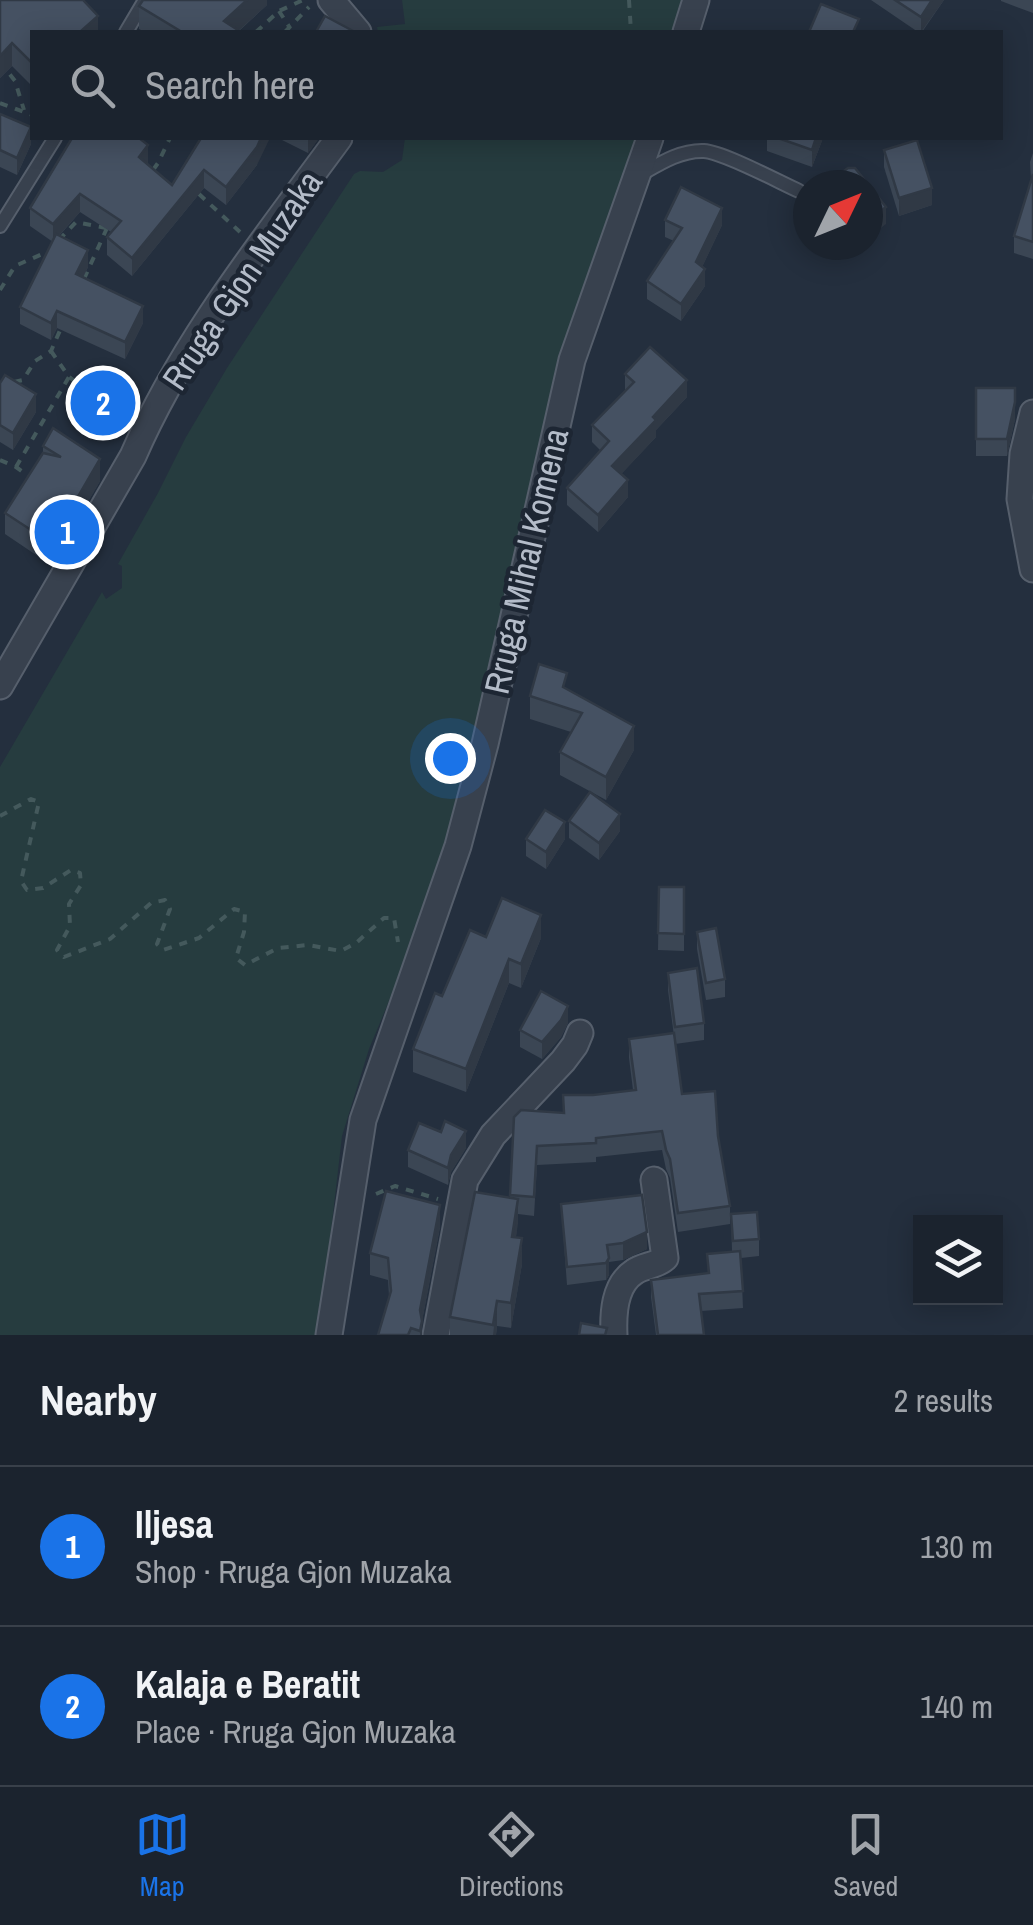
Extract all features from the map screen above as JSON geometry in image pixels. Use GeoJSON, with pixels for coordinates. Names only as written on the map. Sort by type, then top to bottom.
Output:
{"type":"FeatureCollection","features":[{"type":"Feature","properties":{"kind":"street"},"geometry":{"type":"LineString","coordinates":[[332,0],[356,30]]}},
{"type":"Feature","properties":{"kind":"street"},"geometry":{"type":"LineString","coordinates":[[687,30],[696,0]]}},
{"type":"Feature","properties":{"kind":"street","name":"Rruga Gjon Muzaka"},"geometry":{"type":"LineString","coordinates":[[0,686],[219,301],[337,140]]}},
{"type":"Feature","properties":{"kind":"street","name":"Rruga Mihal Komena"},"geometry":{"type":"LineString","coordinates":[[329,1335],[362,1120],[458,846],[572,360],[649,140]]}},
{"type":"Feature","properties":{"kind":"street"},"geometry":{"type":"LineString","coordinates":[[1033,413],[1023,454],[1020,499],[1033,570]]}},
{"type":"Feature","properties":{"kind":"street"},"geometry":{"type":"LineString","coordinates":[[436,1335],[465,1180],[493,1135],[564,1061],[580,1033]]}},
{"type":"Feature","properties":{"kind":"street"},"geometry":{"type":"LineString","coordinates":[[614,1335],[614,1305],[627,1279],[665,1258],[654,1180]]}},
{"type":"Feature","properties":{"kind":"lane"},"geometry":{"type":"LineString","coordinates":[[127,30],[146,0]]}},
{"type":"Feature","properties":{"kind":"lane"},"geometry":{"type":"LineString","coordinates":[[0,226],[54,140]]}},
{"type":"Feature","properties":{"kind":"lane"},"geometry":{"type":"LineString","coordinates":[[636,177],[668,158],[709,151],[793,189]]}},
{"type":"Feature","properties":{"kind":"path"},"geometry":{"type":"LineString","coordinates":[[258,30],[280,10],[303,0]]}},
{"type":"Feature","properties":{"kind":"path"},"geometry":{"type":"LineString","coordinates":[[280,10],[288,30],[316,0]]}},
{"type":"Feature","properties":{"kind":"path"},"geometry":{"type":"LineString","coordinates":[[629,0],[631,30]]}},
{"type":"Feature","properties":{"kind":"path"},"geometry":{"type":"LineString","coordinates":[[0,62],[15,81],[24,110]]}},
{"type":"Feature","properties":{"kind":"path"},"geometry":{"type":"LineString","coordinates":[[0,103],[30,114]]}},
{"type":"Feature","properties":{"kind":"path"},"geometry":{"type":"LineString","coordinates":[[149,174],[169,140]]}},
{"type":"Feature","properties":{"kind":"path"},"geometry":{"type":"LineString","coordinates":[[191,186],[258,248]]}},
{"type":"Feature","properties":{"kind":"path"},"geometry":{"type":"LineString","coordinates":[[0,290],[15,266],[47,253],[76,222],[108,228],[83,281]]}},
{"type":"Feature","properties":{"kind":"path"},"geometry":{"type":"LineString","coordinates":[[8,383],[23,380],[35,361],[51,351],[67,316]]}},
{"type":"Feature","properties":{"kind":"path"},"geometry":{"type":"LineString","coordinates":[[51,351],[70,377],[84,388]]}},
{"type":"Feature","properties":{"kind":"path"},"geometry":{"type":"LineString","coordinates":[[16,467],[70,377]]}},
{"type":"Feature","properties":{"kind":"path"},"geometry":{"type":"LineString","coordinates":[[0,460],[31,478]]}},
{"type":"Feature","properties":{"kind":"path"},"geometry":{"type":"LineString","coordinates":[[0,816],[32,799],[39,802],[22,881],[27,890],[43,888],[71,870],[80,873],[81,885],[69,904],[70,926],[57,950],[64,957],[110,939],[151,903],[165,900],[170,909],[157,944],[163,950],[199,938],[234,909],[244,912],[244,932],[236,958],[245,964],[278,948],[308,945],[340,951],[356,943],[384,918],[394,918],[398,945]]}},
{"type":"Feature","properties":{"kind":"path"},"geometry":{"type":"LineString","coordinates":[[395,1186],[458,1205]]}},
{"type":"Feature","properties":{"kind":"green space"},"geometry":{"type":"Polygon","coordinates":[[[402,0],[683,0],[674,30],[377,27],[405,24],[402,0]]]}},
{"type":"Feature","properties":{"kind":"green space"},"geometry":{"type":"Polygon","coordinates":[[[405,140],[642,140],[432,898],[369,1049],[342,1136],[319,1335],[0,1335],[0,767],[102,592],[106,599],[122,588],[122,566],[118,564],[186,437],[354,174],[383,172],[402,160],[405,140]]]}},
{"type":"Feature","properties":{"kind":"building"},"geometry":{"type":"Polygon","coordinates":[[[0,0],[83,0],[98,16],[82,30],[30,30],[30,61],[12,43],[0,56],[0,0]]]}},
{"type":"Feature","properties":{"kind":"building"},"geometry":{"type":"Polygon","coordinates":[[[143,0],[247,0],[224,21],[238,30],[179,30],[139,6],[143,0]]]}},
{"type":"Feature","properties":{"kind":"building"},"geometry":{"type":"Polygon","coordinates":[[[895,0],[932,0],[921,17],[895,0]]]}},
{"type":"Feature","properties":{"kind":"building"},"geometry":{"type":"Polygon","coordinates":[[[821,4],[859,19],[854,30],[810,30],[821,4]]]}},
{"type":"Feature","properties":{"kind":"building"},"geometry":{"type":"Polygon","coordinates":[[[325,16],[351,30],[317,30],[325,16]]]}},
{"type":"Feature","properties":{"kind":"building"},"geometry":{"type":"Polygon","coordinates":[[[0,114],[30,127],[17,158],[0,150],[0,114]]]}},
{"type":"Feature","properties":{"kind":"building"},"geometry":{"type":"Polygon","coordinates":[[[71,140],[142,140],[148,145],[139,157],[172,185],[200,140],[260,140],[226,187],[204,170],[132,258],[107,237],[121,221],[80,194],[53,224],[30,208],[71,140]]]}},
{"type":"Feature","properties":{"kind":"building"},"geometry":{"type":"Polygon","coordinates":[[[784,140],[815,140],[812,150],[784,140]]]}},
{"type":"Feature","properties":{"kind":"building"},"geometry":{"type":"Polygon","coordinates":[[[917,140],[932,188],[899,198],[884,150],[917,140]]]}},
{"type":"Feature","properties":{"kind":"building"},"geometry":{"type":"Polygon","coordinates":[[[1033,174],[1033,242],[1014,236],[1033,174]]]}},
{"type":"Feature","properties":{"kind":"building"},"geometry":{"type":"Polygon","coordinates":[[[681,187],[722,208],[696,262],[705,269],[681,304],[647,281],[682,228],[665,220],[681,187]]]}},
{"type":"Feature","properties":{"kind":"building"},"geometry":{"type":"Polygon","coordinates":[[[56,234],[88,250],[76,274],[143,306],[125,342],[57,311],[51,323],[20,307],[56,234]]]}},
{"type":"Feature","properties":{"kind":"building"},"geometry":{"type":"Polygon","coordinates":[[[650,347],[687,380],[612,466],[628,480],[598,515],[567,488],[609,441],[592,425],[634,382],[625,374],[650,347]]]}},
{"type":"Feature","properties":{"kind":"building"},"geometry":{"type":"Polygon","coordinates":[[[5,375],[36,394],[13,433],[0,425],[0,383],[5,375]]]}},
{"type":"Feature","properties":{"kind":"building"},"geometry":{"type":"Polygon","coordinates":[[[81,381],[117,401],[108,417],[72,397],[81,381]]]}},
{"type":"Feature","properties":{"kind":"building"},"geometry":{"type":"Polygon","coordinates":[[[976,388],[1015,388],[1007,439],[976,439],[976,388]]]}},
{"type":"Feature","properties":{"kind":"building"},"geometry":{"type":"Polygon","coordinates":[[[53,428],[100,459],[51,543],[5,513],[43,453],[61,457],[43,446],[53,428]]]}},
{"type":"Feature","properties":{"kind":"building"},"geometry":{"type":"Polygon","coordinates":[[[539,664],[567,673],[563,687],[634,726],[606,777],[560,752],[582,713],[530,696],[539,664]]]}},
{"type":"Feature","properties":{"kind":"building"},"geometry":{"type":"Polygon","coordinates":[[[590,792],[620,814],[599,843],[569,821],[590,792]]]}},
{"type":"Feature","properties":{"kind":"building"},"geometry":{"type":"Polygon","coordinates":[[[545,810],[565,822],[546,852],[526,839],[545,810]]]}},
{"type":"Feature","properties":{"kind":"building"},"geometry":{"type":"Polygon","coordinates":[[[659,887],[684,887],[684,934],[658,933],[659,887]]]}},
{"type":"Feature","properties":{"kind":"building"},"geometry":{"type":"Polygon","coordinates":[[[502,898],[541,915],[521,964],[509,959],[466,1069],[413,1049],[435,993],[442,996],[470,930],[486,937],[502,898]]]}},
{"type":"Feature","properties":{"kind":"building"},"geometry":{"type":"Polygon","coordinates":[[[716,928],[725,979],[706,983],[697,932],[716,928]]]}},
{"type":"Feature","properties":{"kind":"building"},"geometry":{"type":"Polygon","coordinates":[[[697,968],[704,1023],[675,1027],[668,973],[697,968]]]}},
{"type":"Feature","properties":{"kind":"building"},"geometry":{"type":"Polygon","coordinates":[[[541,991],[568,1006],[542,1042],[520,1030],[541,991]]]}},
{"type":"Feature","properties":{"kind":"building"},"geometry":{"type":"Polygon","coordinates":[[[674,1033],[682,1094],[715,1091],[730,1206],[678,1213],[662,1131],[596,1138],[596,1143],[537,1146],[534,1197],[510,1195],[514,1117],[521,1110],[564,1113],[563,1095],[636,1090],[629,1039],[674,1033]]]}},
{"type":"Feature","properties":{"kind":"building"},"geometry":{"type":"Polygon","coordinates":[[[445,1121],[466,1131],[448,1168],[408,1150],[419,1123],[441,1132],[445,1121]]]}},
{"type":"Feature","properties":{"kind":"building"},"geometry":{"type":"Polygon","coordinates":[[[386,1191],[440,1205],[420,1310],[420,1331],[411,1328],[408,1335],[378,1335],[391,1291],[388,1258],[370,1253],[386,1191]]]}},
{"type":"Feature","properties":{"kind":"building"},"geometry":{"type":"Polygon","coordinates":[[[475,1192],[518,1199],[512,1237],[522,1238],[511,1303],[497,1301],[493,1325],[450,1317],[475,1192]]]}},
{"type":"Feature","properties":{"kind":"building"},"geometry":{"type":"Polygon","coordinates":[[[642,1195],[647,1232],[623,1243],[607,1245],[606,1263],[567,1267],[561,1204],[642,1195]]]}},
{"type":"Feature","properties":{"kind":"building"},"geometry":{"type":"Polygon","coordinates":[[[757,1212],[759,1239],[733,1241],[731,1214],[757,1212]]]}},
{"type":"Feature","properties":{"kind":"building"},"geometry":{"type":"Polygon","coordinates":[[[740,1251],[743,1291],[699,1294],[704,1335],[658,1335],[651,1280],[709,1273],[707,1254],[740,1251]]]}},
{"type":"Feature","properties":{"kind":"building"},"geometry":{"type":"Polygon","coordinates":[[[581,1323],[607,1328],[605,1335],[579,1335],[581,1323]]]}},
{"type":"Feature","properties":{"kind":"place","name":"Kalaja e Beratit"},"geometry":{"type":"Point","coordinates":[103,403]}},
{"type":"Feature","properties":{"kind":"place","name":"Iljesa"},"geometry":{"type":"Point","coordinates":[67,532]}}]}
